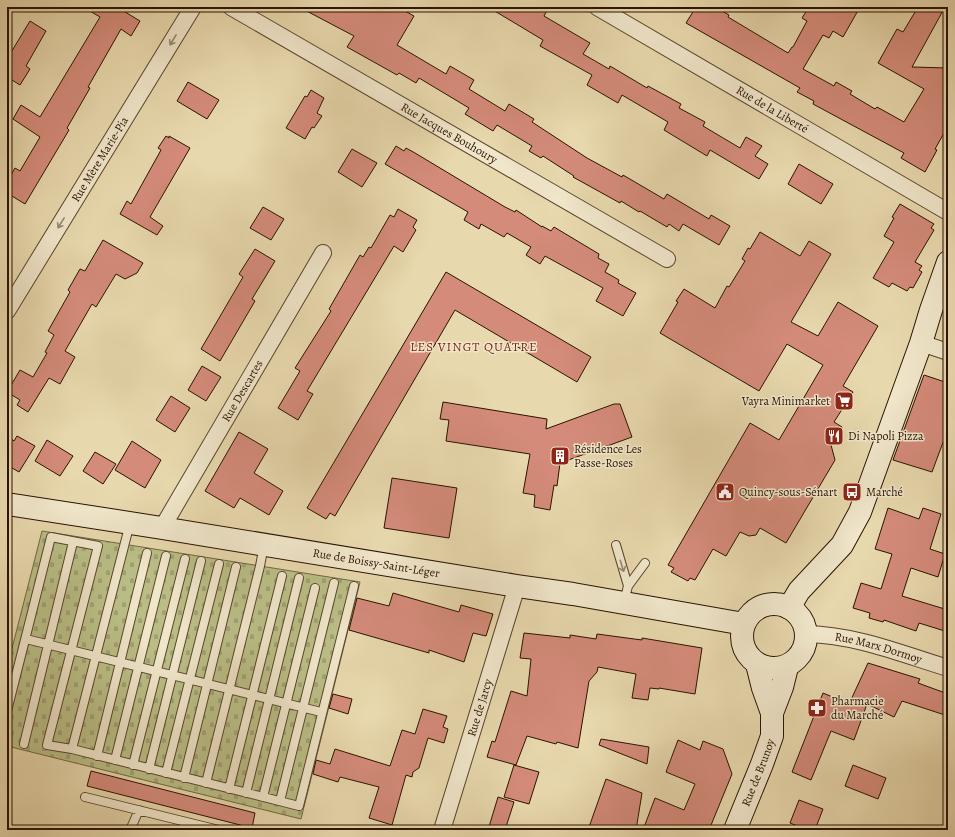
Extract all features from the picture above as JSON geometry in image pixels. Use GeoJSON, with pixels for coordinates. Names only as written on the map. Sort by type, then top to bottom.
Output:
{"type":"FeatureCollection","features":[{"type":"Feature","properties":{"kind":"main road"},"geometry":{"type":"LineString","coordinates":[[790,608],[799,591],[842,545],[860,512],[921,343],[948,262]]}},
{"type":"Feature","properties":{"kind":"main road","name":"Rue de Boissy-Saint-Léger"},"geometry":{"type":"LineString","coordinates":[[7,504],[517,586],[626,594],[744,624]]}},
{"type":"Feature","properties":{"kind":"main road"},"geometry":{"type":"LineString","coordinates":[[768,604],[779,604],[790,608],[798,614],[804,624],[807,634],[806,644],[802,654],[796,661],[787,667],[777,669],[767,668],[756,664],[748,656],[743,646],[742,635],[744,624],[750,615],[758,608],[768,604]]}},
{"type":"Feature","properties":{"kind":"main road","name":"Rue de Brunoy"},"geometry":{"type":"LineString","coordinates":[[735,830],[772,736],[772,713],[756,664]]}},
{"type":"Feature","properties":{"kind":"main road","name":"Rue de Brunoy"},"geometry":{"type":"LineString","coordinates":[[772,713],[782,687],[787,667]]}},
{"type":"Feature","properties":{"kind":"street","name":"Rue Mère Marie-Pia"},"geometry":{"type":"LineString","coordinates":[[7,311],[193,7]]}},
{"type":"Feature","properties":{"kind":"street","name":"Rue Jacques Bouhoury"},"geometry":{"type":"LineString","coordinates":[[231,7],[667,259]]}},
{"type":"Feature","properties":{"kind":"street","name":"Rue de la Liberté"},"geometry":{"type":"LineString","coordinates":[[597,7],[948,212]]}},
{"type":"Feature","properties":{"kind":"street","name":"Rue Descartes"},"geometry":{"type":"LineString","coordinates":[[162,528],[323,253]]}},
{"type":"Feature","properties":{"kind":"street"},"geometry":{"type":"LineString","coordinates":[[921,343],[948,352]]}},
{"type":"Feature","properties":{"kind":"street","name":"Rue de Jarcy"},"geometry":{"type":"LineString","coordinates":[[442,830],[517,586]]}},
{"type":"Feature","properties":{"kind":"street","name":"Rue Marx Dormoy"},"geometry":{"type":"LineString","coordinates":[[807,634],[826,634],[854,639],[948,668]]}},
{"type":"Feature","properties":{"kind":"lane"},"geometry":{"type":"LineString","coordinates":[[72,749],[130,523]]}},
{"type":"Feature","properties":{"kind":"lane"},"geometry":{"type":"LineString","coordinates":[[7,711],[51,537],[98,546],[47,745],[72,749],[166,774],[298,806],[354,586]]}},
{"type":"Feature","properties":{"kind":"lane"},"geometry":{"type":"LineString","coordinates":[[24,744],[73,542]]}},
{"type":"Feature","properties":{"kind":"lane"},"geometry":{"type":"LineString","coordinates":[[206,783],[264,545]]}},
{"type":"Feature","properties":{"kind":"lane"},"geometry":{"type":"LineString","coordinates":[[616,546],[626,594]]}},
{"type":"Feature","properties":{"kind":"lane"},"geometry":{"type":"LineString","coordinates":[[97,756],[147,553]]}},
{"type":"Feature","properties":{"kind":"lane"},"geometry":{"type":"LineString","coordinates":[[114,760],[166,556]]}},
{"type":"Feature","properties":{"kind":"lane"},"geometry":{"type":"LineString","coordinates":[[133,765],[185,559]]}},
{"type":"Feature","properties":{"kind":"lane"},"geometry":{"type":"LineString","coordinates":[[149,769],[201,561]]}},
{"type":"Feature","properties":{"kind":"lane"},"geometry":{"type":"LineString","coordinates":[[626,594],[645,563]]}},
{"type":"Feature","properties":{"kind":"lane"},"geometry":{"type":"LineString","coordinates":[[166,774],[219,564]]}},
{"type":"Feature","properties":{"kind":"lane"},"geometry":{"type":"LineString","coordinates":[[184,778],[236,567]]}},
{"type":"Feature","properties":{"kind":"lane"},"geometry":{"type":"LineString","coordinates":[[229,789],[282,576]]}},
{"type":"Feature","properties":{"kind":"lane"},"geometry":{"type":"LineString","coordinates":[[246,793],[299,578]]}},
{"type":"Feature","properties":{"kind":"lane"},"geometry":{"type":"LineString","coordinates":[[280,801],[334,583]]}},
{"type":"Feature","properties":{"kind":"lane"},"geometry":{"type":"LineString","coordinates":[[263,797],[315,588]]}},
{"type":"Feature","properties":{"kind":"lane"},"geometry":{"type":"LineString","coordinates":[[26,639],[157,670],[321,712]]}},
{"type":"Feature","properties":{"kind":"lane"},"geometry":{"type":"LineString","coordinates":[[86,797],[219,830]]}},
{"type":"Feature","properties":{"kind":"lane"},"geometry":{"type":"LineString","coordinates":[[130,830],[139,810]]}},
{"type":"Feature","properties":{"kind":"green space"},"geometry":{"type":"Polygon","coordinates":[[[42,531],[360,582],[301,819],[7,746],[7,668],[42,531]]]}},
{"type":"Feature","properties":{"kind":"building"},"geometry":{"type":"Polygon","coordinates":[[[83,7],[117,7],[140,21],[131,36],[121,29],[88,87],[90,88],[67,128],[69,130],[25,204],[7,193],[7,182],[15,168],[20,171],[40,137],[13,119],[21,105],[40,117],[100,17],[83,7]]]}},
{"type":"Feature","properties":{"kind":"building"},"geometry":{"type":"Polygon","coordinates":[[[299,7],[398,7],[414,16],[397,45],[446,74],[450,66],[474,80],[469,89],[505,111],[509,104],[534,119],[532,122],[587,158],[622,177],[623,175],[664,199],[667,194],[709,219],[711,215],[730,226],[719,245],[683,224],[679,231],[669,224],[667,227],[640,211],[639,212],[621,201],[620,203],[573,177],[574,176],[543,156],[541,158],[529,151],[532,146],[497,125],[493,131],[465,114],[469,108],[419,78],[416,83],[399,73],[397,75],[347,47],[354,36],[299,7]]]}},
{"type":"Feature","properties":{"kind":"building"},"geometry":{"type":"Polygon","coordinates":[[[488,7],[549,7],[544,16],[590,43],[583,54],[609,69],[610,66],[647,88],[648,86],[681,104],[679,108],[705,122],[703,126],[740,148],[746,137],[762,146],[755,156],[768,164],[759,179],[710,150],[707,156],[664,130],[668,122],[622,95],[618,103],[587,85],[592,75],[540,46],[543,40],[488,7]]]}},
{"type":"Feature","properties":{"kind":"building"},"geometry":{"type":"Polygon","coordinates":[[[696,7],[715,7],[729,15],[728,17],[788,53],[793,47],[807,21],[802,18],[809,7],[860,7],[843,37],[833,31],[829,38],[823,35],[803,69],[834,86],[836,82],[852,91],[850,94],[875,109],[877,107],[904,122],[924,89],[878,63],[897,29],[903,32],[918,7],[945,7],[912,67],[948,68],[948,126],[935,149],[937,150],[925,172],[901,158],[904,153],[813,104],[814,101],[797,92],[800,88],[686,23],[696,7]]]}},
{"type":"Feature","properties":{"kind":"building"},"geometry":{"type":"Polygon","coordinates":[[[30,21],[46,31],[26,66],[30,69],[20,85],[7,77],[7,59],[30,21]]]}},
{"type":"Feature","properties":{"kind":"building"},"geometry":{"type":"Polygon","coordinates":[[[188,82],[219,100],[207,119],[177,101],[188,82]]]}},
{"type":"Feature","properties":{"kind":"building"},"geometry":{"type":"Polygon","coordinates":[[[311,90],[324,98],[317,113],[322,116],[314,128],[312,127],[305,139],[286,128],[305,96],[307,97],[311,90]]]}},
{"type":"Feature","properties":{"kind":"building"},"geometry":{"type":"Polygon","coordinates":[[[166,136],[169,138],[169,136],[190,148],[150,217],[163,226],[157,235],[120,214],[127,201],[131,204],[161,150],[158,148],[166,136]]]}},
{"type":"Feature","properties":{"kind":"building"},"geometry":{"type":"Polygon","coordinates":[[[396,146],[404,151],[406,148],[505,207],[515,212],[516,210],[542,227],[551,231],[554,227],[599,254],[598,258],[609,264],[605,272],[619,280],[618,283],[636,293],[623,316],[596,301],[603,288],[545,256],[540,264],[526,255],[531,247],[507,233],[504,237],[481,224],[479,229],[464,220],[468,212],[385,164],[396,146]]]}},
{"type":"Feature","properties":{"kind":"building"},"geometry":{"type":"Polygon","coordinates":[[[352,149],[377,163],[362,187],[338,172],[352,149]]]}},
{"type":"Feature","properties":{"kind":"building"},"geometry":{"type":"Polygon","coordinates":[[[799,164],[833,184],[821,204],[788,184],[799,164]]]}},
{"type":"Feature","properties":{"kind":"building"},"geometry":{"type":"Polygon","coordinates":[[[900,204],[934,224],[931,228],[934,230],[915,262],[922,266],[919,270],[922,272],[913,288],[910,287],[907,291],[892,283],[889,287],[873,278],[894,242],[884,236],[894,218],[892,217],[900,204]]]}},
{"type":"Feature","properties":{"kind":"building"},"geometry":{"type":"Polygon","coordinates":[[[263,207],[284,219],[271,240],[250,228],[263,207]]]}},
{"type":"Feature","properties":{"kind":"building"},"geometry":{"type":"Polygon","coordinates":[[[398,209],[417,220],[413,227],[416,230],[403,252],[394,246],[307,391],[313,394],[298,420],[278,408],[300,371],[295,368],[331,311],[329,309],[360,255],[363,257],[369,247],[371,248],[390,215],[394,217],[398,209]]]}},
{"type":"Feature","properties":{"kind":"building"},"geometry":{"type":"Polygon","coordinates":[[[760,232],[800,256],[809,241],[831,254],[791,322],[818,336],[838,302],[878,326],[843,386],[853,392],[834,422],[842,427],[831,445],[835,460],[786,543],[760,528],[756,535],[749,536],[740,532],[726,556],[713,549],[695,580],[690,578],[688,581],[671,572],[674,568],[668,565],[750,423],[779,440],[823,365],[787,344],[759,391],[660,333],[678,302],[676,301],[684,289],[715,308],[727,286],[729,287],[745,261],[742,259],[748,248],[750,249],[760,232]]]}},
{"type":"Feature","properties":{"kind":"building"},"geometry":{"type":"Polygon","coordinates":[[[103,240],[143,263],[137,273],[125,279],[116,274],[96,307],[92,304],[65,351],[75,357],[60,384],[49,378],[28,412],[17,405],[20,400],[7,392],[20,370],[33,377],[47,353],[45,352],[54,335],[48,331],[70,292],[68,290],[80,269],[85,271],[103,240]]]}},
{"type":"Feature","properties":{"kind":"building"},"geometry":{"type":"Polygon","coordinates":[[[255,249],[275,261],[252,299],[255,301],[220,361],[201,349],[243,277],[239,274],[255,249]]]}},
{"type":"Feature","properties":{"kind":"building"},"geometry":{"type":"Polygon","coordinates":[[[446,272],[591,357],[577,382],[455,310],[335,516],[330,513],[326,519],[307,508],[446,272]]]}},
{"type":"Feature","properties":{"kind":"building"},"geometry":{"type":"Polygon","coordinates":[[[202,366],[221,377],[206,401],[188,390],[202,366]]]}},
{"type":"Feature","properties":{"kind":"building"},"geometry":{"type":"Polygon","coordinates":[[[924,375],[948,383],[948,429],[932,472],[893,460],[924,375]]]}},
{"type":"Feature","properties":{"kind":"building"},"geometry":{"type":"Polygon","coordinates":[[[171,396],[190,408],[175,432],[156,420],[171,396]]]}},
{"type":"Feature","properties":{"kind":"building","name":"Résidence Les Passe-Roses"},"geometry":{"type":"Polygon","coordinates":[[[443,402],[547,419],[546,429],[614,404],[620,404],[632,437],[560,463],[557,486],[554,485],[550,510],[534,507],[535,495],[523,493],[530,454],[446,441],[449,420],[440,419],[443,402]]]}},
{"type":"Feature","properties":{"kind":"building"},"geometry":{"type":"Polygon","coordinates":[[[239,432],[268,449],[254,473],[283,491],[269,515],[240,498],[234,508],[205,491],[239,432]]]}},
{"type":"Feature","properties":{"kind":"building"},"geometry":{"type":"Polygon","coordinates":[[[7,436],[14,441],[17,436],[35,446],[19,472],[7,465],[7,436]]]}},
{"type":"Feature","properties":{"kind":"building"},"geometry":{"type":"Polygon","coordinates":[[[47,440],[73,456],[60,476],[35,461],[47,440]]]}},
{"type":"Feature","properties":{"kind":"building"},"geometry":{"type":"Polygon","coordinates":[[[132,441],[161,460],[145,488],[115,470],[132,441]]]}},
{"type":"Feature","properties":{"kind":"building"},"geometry":{"type":"Polygon","coordinates":[[[95,452],[116,464],[103,484],[83,471],[95,452]]]}},
{"type":"Feature","properties":{"kind":"building"},"geometry":{"type":"Polygon","coordinates":[[[392,478],[457,488],[449,538],[384,528],[392,478]]]}},
{"type":"Feature","properties":{"kind":"building"},"geometry":{"type":"Polygon","coordinates":[[[888,508],[919,519],[923,508],[941,514],[930,549],[945,554],[938,577],[911,568],[902,596],[948,610],[948,632],[919,623],[916,631],[884,620],[883,622],[869,618],[870,613],[853,608],[861,583],[881,589],[892,554],[875,549],[888,508]]]}},
{"type":"Feature","properties":{"kind":"building"},"geometry":{"type":"Polygon","coordinates":[[[393,593],[459,612],[461,605],[493,614],[486,636],[473,633],[464,662],[429,650],[429,653],[349,630],[357,598],[389,606],[393,593]]]}},
{"type":"Feature","properties":{"kind":"building"},"geometry":{"type":"Polygon","coordinates":[[[524,633],[570,638],[570,635],[596,639],[597,634],[642,640],[642,638],[702,648],[695,694],[650,688],[648,700],[632,698],[636,674],[598,667],[597,672],[589,681],[578,748],[527,736],[516,765],[487,757],[492,741],[495,742],[511,691],[527,696],[531,659],[520,658],[524,633]]]}},
{"type":"Feature","properties":{"kind":"building"},"geometry":{"type":"Polygon","coordinates":[[[868,663],[920,679],[918,683],[948,694],[948,716],[902,701],[894,717],[867,704],[854,740],[831,731],[811,780],[792,772],[823,693],[849,704],[868,663]]]}},
{"type":"Feature","properties":{"kind":"building"},"geometry":{"type":"Polygon","coordinates":[[[333,694],[352,699],[348,714],[329,708],[333,694]]]}},
{"type":"Feature","properties":{"kind":"building"},"geometry":{"type":"Polygon","coordinates":[[[423,709],[447,716],[443,727],[448,729],[444,743],[428,738],[419,768],[413,772],[412,777],[406,775],[392,825],[369,818],[379,787],[340,777],[338,782],[313,774],[316,760],[330,764],[335,749],[390,766],[402,730],[415,734],[423,709]]]}},
{"type":"Feature","properties":{"kind":"building"},"geometry":{"type":"Polygon","coordinates":[[[601,739],[649,747],[647,764],[599,745],[601,739]]]}},
{"type":"Feature","properties":{"kind":"building"},"geometry":{"type":"Polygon","coordinates":[[[678,740],[700,750],[703,741],[723,749],[732,774],[709,830],[643,830],[655,798],[684,810],[695,784],[666,772],[678,740]]]}},
{"type":"Feature","properties":{"kind":"building"},"geometry":{"type":"Polygon","coordinates":[[[514,765],[539,772],[529,804],[504,797],[514,765]]]}},
{"type":"Feature","properties":{"kind":"building"},"geometry":{"type":"Polygon","coordinates":[[[853,765],[886,778],[878,799],[845,786],[853,765]]]}},
{"type":"Feature","properties":{"kind":"building"},"geometry":{"type":"Polygon","coordinates":[[[91,771],[255,813],[252,828],[87,786],[91,771]]]}},
{"type":"Feature","properties":{"kind":"building"},"geometry":{"type":"Polygon","coordinates":[[[606,779],[642,793],[636,830],[588,830],[606,779]]]}},
{"type":"Feature","properties":{"kind":"building"},"geometry":{"type":"Polygon","coordinates":[[[498,797],[514,802],[505,830],[488,830],[498,797]]]}},
{"type":"Feature","properties":{"kind":"building"},"geometry":{"type":"Polygon","coordinates":[[[799,800],[823,809],[815,830],[807,830],[790,823],[799,800]]]}},
{"type":"Feature","properties":{"kind":"place","name":"Vayra Minimarket"},"geometry":{"type":"Point","coordinates":[844,401]}},
{"type":"Feature","properties":{"kind":"place","name":"Di Napoli Pizza"},"geometry":{"type":"Point","coordinates":[834,436]}},
{"type":"Feature","properties":{"kind":"place","name":"Résidence Les Passe-Roses"},"geometry":{"type":"Point","coordinates":[560,456]}},
{"type":"Feature","properties":{"kind":"place","name":"Quincy-sous-Sénart"},"geometry":{"type":"Point","coordinates":[725,492]}},
{"type":"Feature","properties":{"kind":"place","name":"Marché"},"geometry":{"type":"Point","coordinates":[852,492]}},
{"type":"Feature","properties":{"kind":"place","name":"Pharmacie du Marché"},"geometry":{"type":"Point","coordinates":[817,708]}},
{"type":"Feature","properties":{"kind":"district","name":"LES VINGT QUATRE"},"geometry":{"type":"Point","coordinates":[474,346]}}]}
